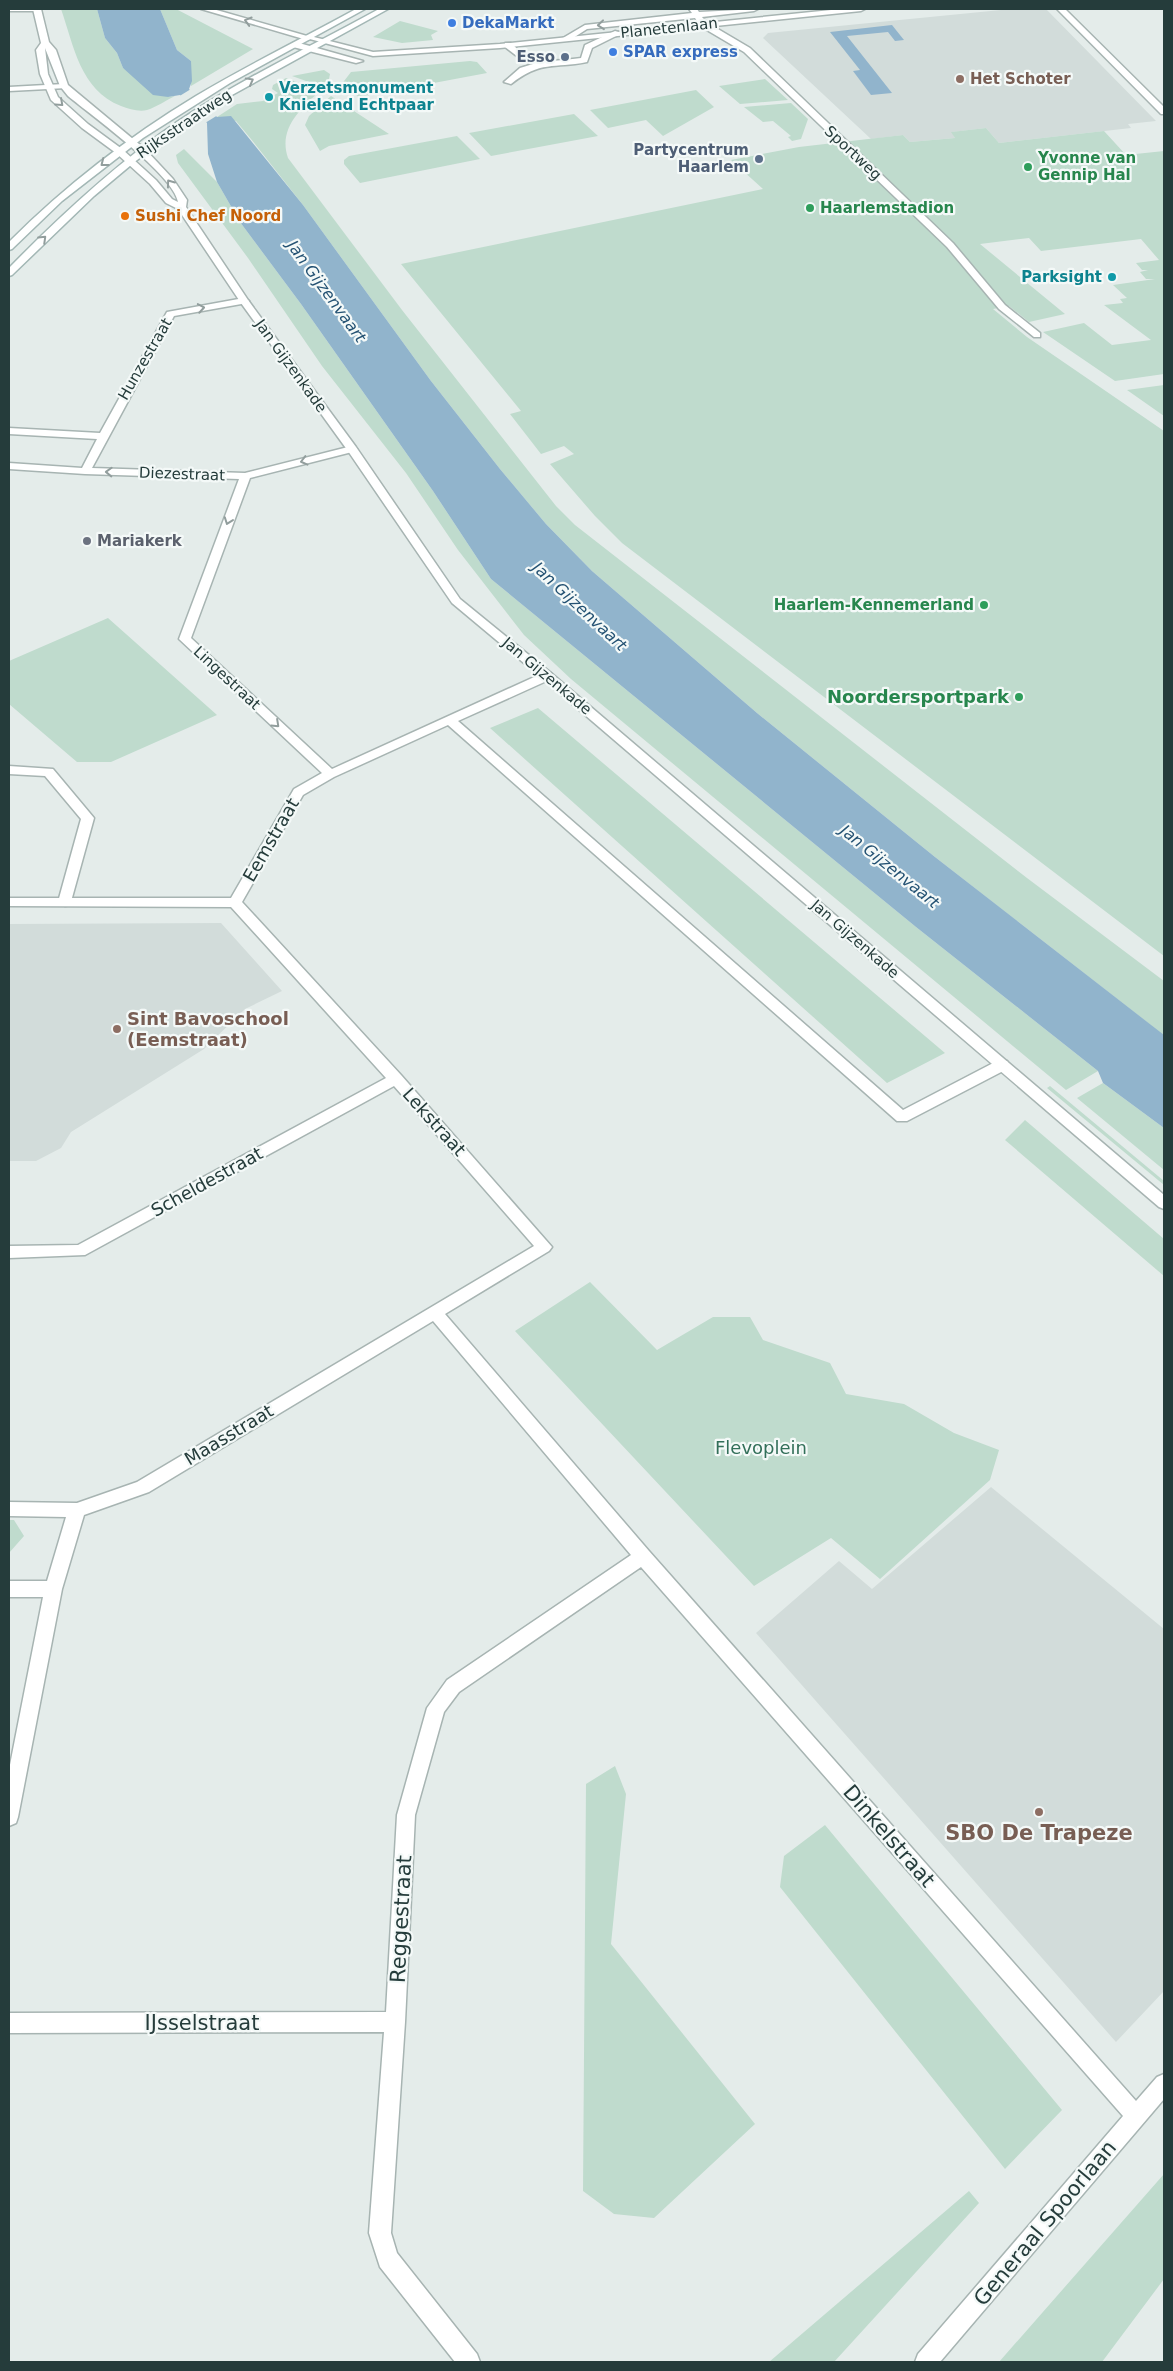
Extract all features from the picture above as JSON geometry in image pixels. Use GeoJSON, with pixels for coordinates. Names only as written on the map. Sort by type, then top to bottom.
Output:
{"type":"FeatureCollection","features":[{"type":"Feature","properties":{"kind":"street"},"geometry":{"type":"LineString","coordinates":[[9,9],[37,9]]}},
{"type":"Feature","properties":{"kind":"street","name":"Jan Gijzenkade"},"geometry":{"type":"LineString","coordinates":[[37,9],[45,43],[52,50],[64,86],[142,151],[170,181],[183,200],[181,207]]}},
{"type":"Feature","properties":{"kind":"street"},"geometry":{"type":"LineString","coordinates":[[197,9],[229,26]]}},
{"type":"Feature","properties":{"kind":"street"},"geometry":{"type":"LineString","coordinates":[[205,9],[310,38]]}},
{"type":"Feature","properties":{"kind":"street","name":"Rijksstraatweg"},"geometry":{"type":"LineString","coordinates":[[9,247],[76,186],[119,151],[200,98],[361,9]]}},
{"type":"Feature","properties":{"kind":"street","name":"Rijksstraatweg"},"geometry":{"type":"LineString","coordinates":[[9,273],[41,240],[142,151],[208,106],[384,9]]}},
{"type":"Feature","properties":{"kind":"street","name":"Planetenlaan"},"geometry":{"type":"LineString","coordinates":[[567,38],[585,26],[695,12],[754,9]]}},
{"type":"Feature","properties":{"kind":"street","name":"Planetenlaan"},"geometry":{"type":"LineString","coordinates":[[310,38],[373,54],[504,45],[861,9]]}},
{"type":"Feature","properties":{"kind":"street"},"geometry":{"type":"LineString","coordinates":[[1062,9],[1163,108]]}},
{"type":"Feature","properties":{"kind":"street"},"geometry":{"type":"LineString","coordinates":[[695,12],[703,24]]}},
{"type":"Feature","properties":{"kind":"street","name":"Sportweg"},"geometry":{"type":"LineString","coordinates":[[703,24],[747,50],[950,245],[1002,307],[1037,335]]}},
{"type":"Feature","properties":{"kind":"street"},"geometry":{"type":"LineString","coordinates":[[508,82],[523,70],[539,65],[584,60],[588,47],[618,33]]}},
{"type":"Feature","properties":{"kind":"street"},"geometry":{"type":"LineString","coordinates":[[280,40],[296,45]]}},
{"type":"Feature","properties":{"kind":"street","name":"Jan Gijzenkade"},"geometry":{"type":"LineString","coordinates":[[45,43],[40,50],[48,87],[54,98],[84,126],[119,151],[169,201],[181,207],[244,301],[352,449],[456,601],[547,676],[1164,1203]]}},
{"type":"Feature","properties":{"kind":"street","name":"Planetenlaan"},"geometry":{"type":"LineString","coordinates":[[296,45],[354,60],[370,61],[477,51],[504,45]]}},
{"type":"Feature","properties":{"kind":"street"},"geometry":{"type":"LineString","coordinates":[[504,45],[539,65]]}},
{"type":"Feature","properties":{"kind":"street"},"geometry":{"type":"LineString","coordinates":[[9,89],[64,86]]}},
{"type":"Feature","properties":{"kind":"street","name":"Hunzestraat"},"geometry":{"type":"LineString","coordinates":[[85,471],[102,436],[170,314],[244,301]]}},
{"type":"Feature","properties":{"kind":"street"},"geometry":{"type":"LineString","coordinates":[[9,431],[102,436]]}},
{"type":"Feature","properties":{"kind":"street","name":"Diezestraat"},"geometry":{"type":"LineString","coordinates":[[9,466],[85,471],[245,476],[352,449]]}},
{"type":"Feature","properties":{"kind":"street","name":"Lingestraat"},"geometry":{"type":"LineString","coordinates":[[245,476],[185,639],[330,774]]}},
{"type":"Feature","properties":{"kind":"street","name":"Eemstraat"},"geometry":{"type":"LineString","coordinates":[[235,903],[298,792],[330,774],[547,676]]}},
{"type":"Feature","properties":{"kind":"street"},"geometry":{"type":"LineString","coordinates":[[450,720],[902,1117],[1002,1065]]}},
{"type":"Feature","properties":{"kind":"street"},"geometry":{"type":"LineString","coordinates":[[9,770],[49,772],[88,818],[65,902]]}},
{"type":"Feature","properties":{"kind":"street"},"geometry":{"type":"LineString","coordinates":[[9,902],[235,903]]}},
{"type":"Feature","properties":{"kind":"street","name":"Lekstraat"},"geometry":{"type":"LineString","coordinates":[[235,903],[396,1079],[544,1247],[434,1312]]}},
{"type":"Feature","properties":{"kind":"street","name":"Scheldestraat"},"geometry":{"type":"LineString","coordinates":[[9,1252],[80,1251],[396,1079]]}},
{"type":"Feature","properties":{"kind":"street"},"geometry":{"type":"LineString","coordinates":[[434,1312],[643,1556]]}},
{"type":"Feature","properties":{"kind":"street","name":"Maasstraat"},"geometry":{"type":"LineString","coordinates":[[9,1509],[77,1510],[143,1486],[434,1312]]}},
{"type":"Feature","properties":{"kind":"street"},"geometry":{"type":"LineString","coordinates":[[9,1817],[53,1589],[77,1510]]}},
{"type":"Feature","properties":{"kind":"street","name":"Reggestraat"},"geometry":{"type":"LineString","coordinates":[[468,2362],[388,2259],[380,2233],[395,2022],[406,1815],[436,1708],[452,1686],[643,1556]]}},
{"type":"Feature","properties":{"kind":"street","name":"Dinkelstraat"},"geometry":{"type":"LineString","coordinates":[[643,1556],[1135,2116]]}},
{"type":"Feature","properties":{"kind":"street"},"geometry":{"type":"LineString","coordinates":[[9,1589],[53,1589]]}},
{"type":"Feature","properties":{"kind":"street","name":"IJsselstraat"},"geometry":{"type":"LineString","coordinates":[[9,2024],[395,2022]]}},
{"type":"Feature","properties":{"kind":"street","name":"Generaal Spoorlaan"},"geometry":{"type":"LineString","coordinates":[[926,2362],[1164,2084]]}},
{"type":"Feature","properties":{"kind":"shaded area","name":"Het Schoter"},"geometry":{"type":"Polygon","coordinates":[[[1011,9],[1046,9],[1156,121],[1128,124],[1131,128],[999,143],[986,128],[952,132],[955,138],[910,142],[903,135],[871,139],[763,38],[768,33],[1011,9]]]}},
{"type":"Feature","properties":{"kind":"shaded area","name":"Sint Bavoschool (Eemstraat)"},"geometry":{"type":"Polygon","coordinates":[[[221,923],[282,991],[245,1009],[204,1049],[71,1132],[61,1148],[36,1161],[9,1161],[9,924],[221,923]]]}},
{"type":"Feature","properties":{"kind":"shaded area","name":"SBO De Trapeze"},"geometry":{"type":"Polygon","coordinates":[[[991,1487],[1164,1629],[1164,1991],[1116,2042],[756,1633],[839,1561],[872,1589],[991,1487]]]}},
{"type":"Feature","properties":{"kind":"green space"},"geometry":{"type":"Polygon","coordinates":[[[61,9],[97,9],[105,38],[117,53],[123,68],[168,97],[175,96],[144,111],[127,108],[107,99],[87,78],[80,65],[61,9]]]}},
{"type":"Feature","properties":{"kind":"green space"},"geometry":{"type":"Polygon","coordinates":[[[160,9],[176,9],[253,49],[191,86],[191,61],[177,50],[160,9]]]}},
{"type":"Feature","properties":{"kind":"green space"},"geometry":{"type":"Polygon","coordinates":[[[400,21],[438,31],[431,35],[433,40],[402,43],[373,37],[400,21]]]}},
{"type":"Feature","properties":{"kind":"green space"},"geometry":{"type":"Polygon","coordinates":[[[470,61],[477,62],[487,73],[359,97],[341,85],[351,72],[470,61]]]}},
{"type":"Feature","properties":{"kind":"green space"},"geometry":{"type":"Polygon","coordinates":[[[324,70],[330,74],[329,79],[320,86],[292,76],[324,70]]]}},
{"type":"Feature","properties":{"kind":"green space"},"geometry":{"type":"Polygon","coordinates":[[[286,78],[320,91],[298,112],[288,129],[286,148],[288,158],[402,310],[556,506],[575,525],[1027,878],[1164,981],[1164,1081],[1152,1026],[935,857],[757,713],[592,571],[546,524],[431,381],[303,205],[251,139],[236,121],[217,117],[237,104],[263,101],[278,93],[272,89],[273,85],[286,78]]]}},
{"type":"Feature","properties":{"kind":"green space"},"geometry":{"type":"Polygon","coordinates":[[[765,79],[788,100],[740,104],[719,86],[765,79]]]}},
{"type":"Feature","properties":{"kind":"green space"},"geometry":{"type":"Polygon","coordinates":[[[696,90],[714,107],[663,136],[646,120],[608,128],[590,110],[696,90]]]}},
{"type":"Feature","properties":{"kind":"green space"},"geometry":{"type":"Polygon","coordinates":[[[331,96],[389,134],[329,146],[320,151],[305,125],[309,116],[331,96]]]}},
{"type":"Feature","properties":{"kind":"green space"},"geometry":{"type":"Polygon","coordinates":[[[791,103],[808,119],[801,139],[792,141],[788,137],[791,136],[773,121],[763,122],[744,107],[791,103]]]}},
{"type":"Feature","properties":{"kind":"green space"},"geometry":{"type":"Polygon","coordinates":[[[574,114],[598,136],[491,156],[469,133],[574,114]]]}},
{"type":"Feature","properties":{"kind":"green space","name":"Noordersportpark"},"geometry":{"type":"Polygon","coordinates":[[[986,128],[999,143],[1104,131],[1126,155],[1164,151],[1164,374],[1115,381],[1043,332],[1084,323],[1112,345],[1151,340],[1104,305],[1123,303],[1120,299],[1127,298],[1113,285],[1155,279],[1146,279],[1140,272],[1148,270],[1142,270],[1136,263],[1159,260],[1141,239],[1041,251],[1029,238],[980,244],[1065,314],[1029,322],[1009,306],[993,309],[1027,337],[1164,431],[1164,956],[622,543],[595,516],[550,464],[574,454],[564,446],[541,454],[510,414],[521,411],[401,264],[763,189],[731,160],[799,147],[903,135],[910,142],[955,138],[951,132],[986,128]]]}},
{"type":"Feature","properties":{"kind":"green space"},"geometry":{"type":"Polygon","coordinates":[[[457,136],[480,159],[360,183],[344,164],[344,160],[349,156],[457,136]]]}},
{"type":"Feature","properties":{"kind":"green space"},"geometry":{"type":"Polygon","coordinates":[[[184,149],[217,182],[240,222],[301,304],[433,491],[491,579],[916,927],[1098,1071],[1066,1090],[571,679],[524,635],[458,550],[406,473],[322,366],[248,258],[178,163],[176,155],[184,149]]]}},
{"type":"Feature","properties":{"kind":"green space"},"geometry":{"type":"Polygon","coordinates":[[[1164,385],[1164,416],[1127,390],[1164,385]]]}},
{"type":"Feature","properties":{"kind":"green space"},"geometry":{"type":"Polygon","coordinates":[[[108,618],[217,715],[111,762],[77,762],[9,704],[9,661],[108,618]]]}},
{"type":"Feature","properties":{"kind":"green space"},"geometry":{"type":"Polygon","coordinates":[[[538,708],[945,1053],[887,1083],[490,728],[538,708]]]}},
{"type":"Feature","properties":{"kind":"green space"},"geometry":{"type":"Polygon","coordinates":[[[1103,1083],[1164,1128],[1164,1170],[1077,1098],[1103,1083]]]}},
{"type":"Feature","properties":{"kind":"green space"},"geometry":{"type":"Polygon","coordinates":[[[1050,1086],[1164,1181],[1164,1185],[1047,1088],[1050,1086]]]}},
{"type":"Feature","properties":{"kind":"green space"},"geometry":{"type":"Polygon","coordinates":[[[1025,1120],[1164,1239],[1164,1276],[1005,1140],[1025,1120]]]}},
{"type":"Feature","properties":{"kind":"green space","name":"Flevoplein"},"geometry":{"type":"Polygon","coordinates":[[[590,1282],[657,1350],[713,1317],[750,1317],[763,1340],[830,1363],[846,1394],[904,1404],[954,1433],[999,1450],[990,1480],[880,1579],[831,1538],[754,1586],[515,1331],[590,1282]]]}},
{"type":"Feature","properties":{"kind":"green space"},"geometry":{"type":"Polygon","coordinates":[[[9,1520],[14,1520],[24,1536],[9,1553],[9,1520]]]}},
{"type":"Feature","properties":{"kind":"green space"},"geometry":{"type":"Polygon","coordinates":[[[615,1766],[626,1794],[611,1944],[755,2124],[654,2218],[614,2214],[583,2191],[586,1784],[615,1766]]]}},
{"type":"Feature","properties":{"kind":"green space"},"geometry":{"type":"Polygon","coordinates":[[[825,1825],[1062,2110],[1005,2169],[780,1887],[784,1856],[825,1825]]]}},
{"type":"Feature","properties":{"kind":"green space"},"geometry":{"type":"Polygon","coordinates":[[[1164,2174],[1164,2279],[1102,2362],[999,2362],[1164,2174]]]}},
{"type":"Feature","properties":{"kind":"green space"},"geometry":{"type":"Polygon","coordinates":[[[969,2191],[979,2203],[834,2362],[769,2362],[969,2191]]]}},
{"type":"Feature","properties":{"kind":"water","name":"Jan Gijzenvaart"},"geometry":{"type":"Polygon","coordinates":[[[97,9],[160,9],[177,50],[191,61],[192,81],[189,89],[217,117],[231,116],[303,205],[431,381],[500,469],[546,524],[592,571],[757,713],[935,857],[1164,1035],[1164,1128],[1103,1083],[1098,1071],[916,927],[491,579],[433,491],[301,304],[240,222],[217,182],[208,154],[207,123],[180,95],[168,97],[153,95],[123,68],[117,53],[105,38],[97,9]]]}},
{"type":"Feature","properties":{"kind":"water"},"geometry":{"type":"Polygon","coordinates":[[[892,25],[904,40],[895,41],[888,32],[847,36],[892,93],[871,95],[853,71],[860,70],[830,32],[892,25]]]}},
{"type":"Feature","properties":{"kind":"pier"},"geometry":{"type":"Polygon","coordinates":[[[191,89],[218,115],[205,123],[178,97],[191,89]]]}},
{"type":"Feature","properties":{"kind":"place","name":"DekaMarkt"},"geometry":{"type":"Point","coordinates":[452,23]}},
{"type":"Feature","properties":{"kind":"place","name":"SPAR express"},"geometry":{"type":"Point","coordinates":[613,52]}},
{"type":"Feature","properties":{"kind":"place","name":"Esso"},"geometry":{"type":"Point","coordinates":[565,57]}},
{"type":"Feature","properties":{"kind":"place","name":"Het Schoter"},"geometry":{"type":"Point","coordinates":[960,79]}},
{"type":"Feature","properties":{"kind":"place","name":"Verzetsmonument Knielend Echtpaar"},"geometry":{"type":"Point","coordinates":[269,97]}},
{"type":"Feature","properties":{"kind":"place","name":"Partycentrum Haarlem"},"geometry":{"type":"Point","coordinates":[759,159]}},
{"type":"Feature","properties":{"kind":"place","name":"Yvonne van Gennip Hal"},"geometry":{"type":"Point","coordinates":[1028,167]}},
{"type":"Feature","properties":{"kind":"place","name":"Haarlemstadion"},"geometry":{"type":"Point","coordinates":[810,208]}},
{"type":"Feature","properties":{"kind":"place","name":"Sushi Chef Noord"},"geometry":{"type":"Point","coordinates":[125,216]}},
{"type":"Feature","properties":{"kind":"place","name":"Parksight"},"geometry":{"type":"Point","coordinates":[1112,277]}},
{"type":"Feature","properties":{"kind":"place","name":"Mariakerk"},"geometry":{"type":"Point","coordinates":[87,541]}},
{"type":"Feature","properties":{"kind":"place","name":"Haarlem-Kennemerland"},"geometry":{"type":"Point","coordinates":[984,605]}},
{"type":"Feature","properties":{"kind":"place","name":"Noordersportpark"},"geometry":{"type":"Point","coordinates":[1019,697]}},
{"type":"Feature","properties":{"kind":"place","name":"Sint Bavoschool (Eemstraat)"},"geometry":{"type":"Point","coordinates":[117,1029]}},
{"type":"Feature","properties":{"kind":"place","name":"SBO De Trapeze"},"geometry":{"type":"Point","coordinates":[1039,1812]}}]}
